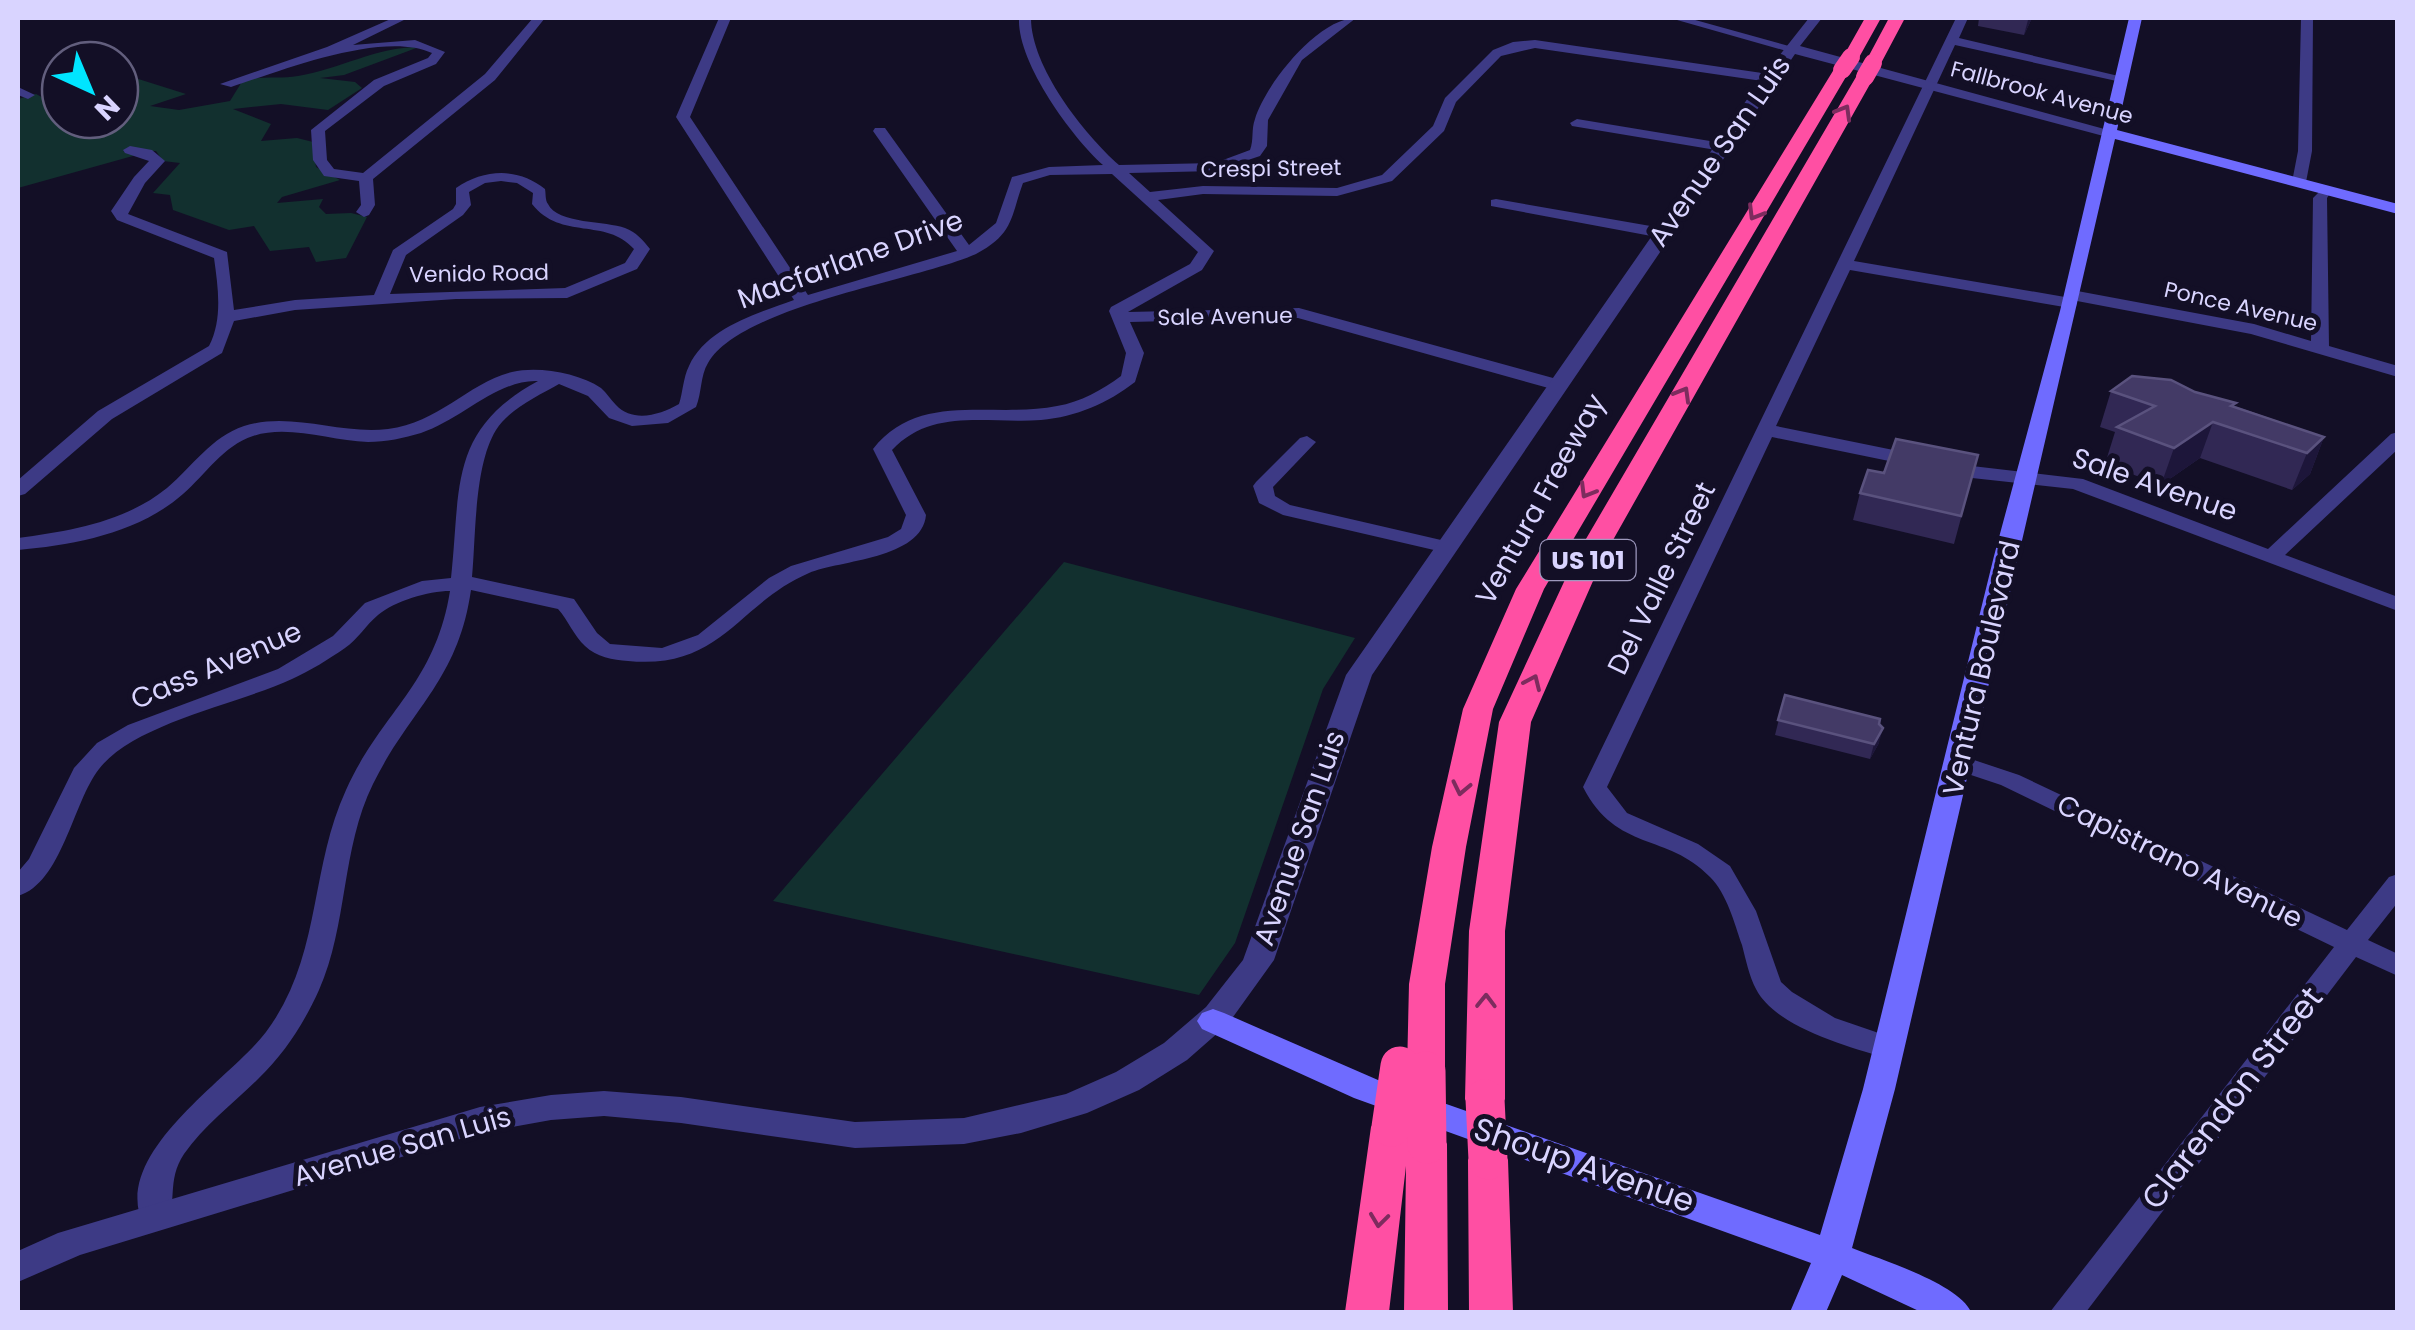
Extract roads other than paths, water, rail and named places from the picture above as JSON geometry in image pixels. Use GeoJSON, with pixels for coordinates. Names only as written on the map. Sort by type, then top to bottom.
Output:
{"type":"FeatureCollection","features":[{"type":"Feature","properties":{"kind":"highway","name":"Ventura Freeway"},"geometry":{"type":"LineString","coordinates":[[1491,1312],[1485,1099],[1487,931],[1516,722],[1590,556],[1858,67],[1873,18]]}},
{"type":"Feature","properties":{"kind":"highway","name":"Ventura Freeway"},"geometry":{"type":"LineString","coordinates":[[1426,1312],[1409,1135],[1413,1068],[1449,847],[1478,709],[1530,589],[1858,67],[1897,18]]}},
{"type":"Feature","properties":{"kind":"highway"},"geometry":{"type":"LineString","coordinates":[[1367,1312],[1409,1135]]}},
{"type":"Feature","properties":{"kind":"main road","name":"Ventura Boulevard"},"geometry":{"type":"LineString","coordinates":[[1808,1312],[1832,1256],[1888,1048],[2111,134],[2135,18]]}},
{"type":"Feature","properties":{"kind":"main road","name":"Fallbrook Avenue"},"geometry":{"type":"LineString","coordinates":[[2111,134],[2398,208]]}},
{"type":"Feature","properties":{"kind":"main road","name":"Shoup Avenue"},"geometry":{"type":"LineString","coordinates":[[1213,1021],[1366,1089],[1832,1256],[1902,1284],[1953,1312]]}},
{"type":"Feature","properties":{"kind":"street"},"geometry":{"type":"LineString","coordinates":[[384,18],[416,18]]}},
{"type":"Feature","properties":{"kind":"street"},"geometry":{"type":"LineString","coordinates":[[226,84],[331,50],[402,18]]}},
{"type":"Feature","properties":{"kind":"street"},"geometry":{"type":"LineString","coordinates":[[331,50],[422,44],[439,52],[432,61],[379,83],[318,130],[320,160],[328,173],[366,178],[490,78],[539,18]]}},
{"type":"Feature","properties":{"kind":"street"},"geometry":{"type":"LineString","coordinates":[[724,18],[683,117],[800,297],[808,302]]}},
{"type":"Feature","properties":{"kind":"street"},"geometry":{"type":"LineString","coordinates":[[1026,18],[1025,28],[1056,104],[1092,148],[1206,251],[1196,266],[1116,310],[1122,317]]}},
{"type":"Feature","properties":{"kind":"street","name":"Macfarlane Drive"},"geometry":{"type":"LineString","coordinates":[[554,380],[592,391],[618,416],[642,420],[668,417],[687,407],[692,396],[691,380],[707,352],[750,325],[808,302],[966,252],[985,242],[1007,220],[1017,180],[1050,171],[1215,167],[1255,153],[1260,146],[1261,120],[1297,58],[1350,18]]}},
{"type":"Feature","properties":{"kind":"street","name":"Fallbrook Avenue"},"geometry":{"type":"LineString","coordinates":[[1676,18],[2111,134]]}},
{"type":"Feature","properties":{"kind":"street","name":"Avenue San Luis"},"geometry":{"type":"LineString","coordinates":[[18,1267],[71,1243],[155,1217],[480,1120],[542,1108],[618,1103],[854,1135],[908,1136],[978,1128],[1054,1110],[1126,1081],[1213,1021],[1252,970],[1269,940],[1337,723],[1360,675],[1768,78],[1815,18]]}},
{"type":"Feature","properties":{"kind":"street","name":"Del Valle Street"},"geometry":{"type":"LineString","coordinates":[[1888,1048],[1820,1026],[1780,999],[1769,987],[1731,885],[1720,870],[1690,850],[1615,818],[1601,802],[1596,788],[1962,18]]}},
{"type":"Feature","properties":{"kind":"street"},"geometry":{"type":"LineString","coordinates":[[2299,182],[2305,150],[2307,18]]}},
{"type":"Feature","properties":{"kind":"street"},"geometry":{"type":"LineString","coordinates":[[1951,40],[2121,78]]}},
{"type":"Feature","properties":{"kind":"street","name":"Crespi Street"},"geometry":{"type":"LineString","coordinates":[[1148,196],[1203,190],[1337,192],[1387,178],[1439,128],[1450,100],[1497,53],[1512,46],[1535,44],[1768,78]]}},
{"type":"Feature","properties":{"kind":"street"},"geometry":{"type":"LineString","coordinates":[[1577,122],[1722,146]]}},
{"type":"Feature","properties":{"kind":"street"},"geometry":{"type":"LineString","coordinates":[[880,131],[966,252]]}},
{"type":"Feature","properties":{"kind":"street"},"geometry":{"type":"LineString","coordinates":[[18,490],[105,415],[216,349],[222,341],[221,255],[122,217],[120,212],[139,180],[158,162],[147,153],[130,150]]}},
{"type":"Feature","properties":{"kind":"street","name":"Venido Road"},"geometry":{"type":"LineString","coordinates":[[224,317],[295,304],[567,292],[597,283],[637,261],[642,248],[635,238],[610,227],[577,224],[549,215],[539,204],[540,192],[525,180],[513,176],[477,180],[461,190],[464,204],[458,212],[400,253],[380,298]]}},
{"type":"Feature","properties":{"kind":"street"},"geometry":{"type":"LineString","coordinates":[[364,212],[366,178]]}},
{"type":"Feature","properties":{"kind":"street"},"geometry":{"type":"LineString","coordinates":[[2320,348],[2320,198],[2326,190]]}},
{"type":"Feature","properties":{"kind":"street"},"geometry":{"type":"LineString","coordinates":[[1496,204],[1662,233]]}},
{"type":"Feature","properties":{"kind":"street","name":"Ponce Avenue"},"geometry":{"type":"LineString","coordinates":[[1844,264],[2204,318],[2398,372]]}},
{"type":"Feature","properties":{"kind":"street","name":"Sale Avenue"},"geometry":{"type":"LineString","coordinates":[[1122,317],[1270,310],[1299,313],[1558,385]]}},
{"type":"Feature","properties":{"kind":"street","name":"Cass Avenue"},"geometry":{"type":"LineString","coordinates":[[18,887],[40,864],[86,768],[106,748],[136,730],[286,674],[341,642],[373,608],[403,593],[429,585],[463,583],[554,598],[575,613],[590,639],[614,653],[648,656],[706,642],[780,580],[799,569],[879,548],[909,532],[916,521],[916,510],[884,460],[882,449],[904,428],[956,414],[1047,414],[1078,406],[1116,388],[1128,378],[1134,365],[1135,352],[1122,317]]}},
{"type":"Feature","properties":{"kind":"street"},"geometry":{"type":"LineString","coordinates":[[18,544],[98,528],[136,515],[168,497],[230,439],[250,431],[284,427],[356,438],[399,433],[456,410],[501,382],[534,376],[554,380]]}},
{"type":"Feature","properties":{"kind":"street"},"geometry":{"type":"LineString","coordinates":[[155,1217],[154,1175],[171,1147],[268,1050],[306,988],[321,948],[342,837],[358,790],[446,649],[463,583],[476,457],[486,430],[508,408],[554,380]]}},
{"type":"Feature","properties":{"kind":"street","name":"Sale Avenue"},"geometry":{"type":"LineString","coordinates":[[1766,430],[1972,472],[2088,486],[2398,605]]}},
{"type":"Feature","properties":{"kind":"street"},"geometry":{"type":"LineString","coordinates":[[2271,557],[2398,438]]}},
{"type":"Feature","properties":{"kind":"street"},"geometry":{"type":"LineString","coordinates":[[1306,442],[1263,486],[1266,499],[1283,509],[1447,547]]}},
{"type":"Feature","properties":{"kind":"street","name":"Capistrano Avenue"},"geometry":{"type":"LineString","coordinates":[[1959,763],[2010,780],[2398,966]]}},
{"type":"Feature","properties":{"kind":"street","name":"Clarendon Street"},"geometry":{"type":"LineString","coordinates":[[2066,1312],[2398,883]]}}]}
